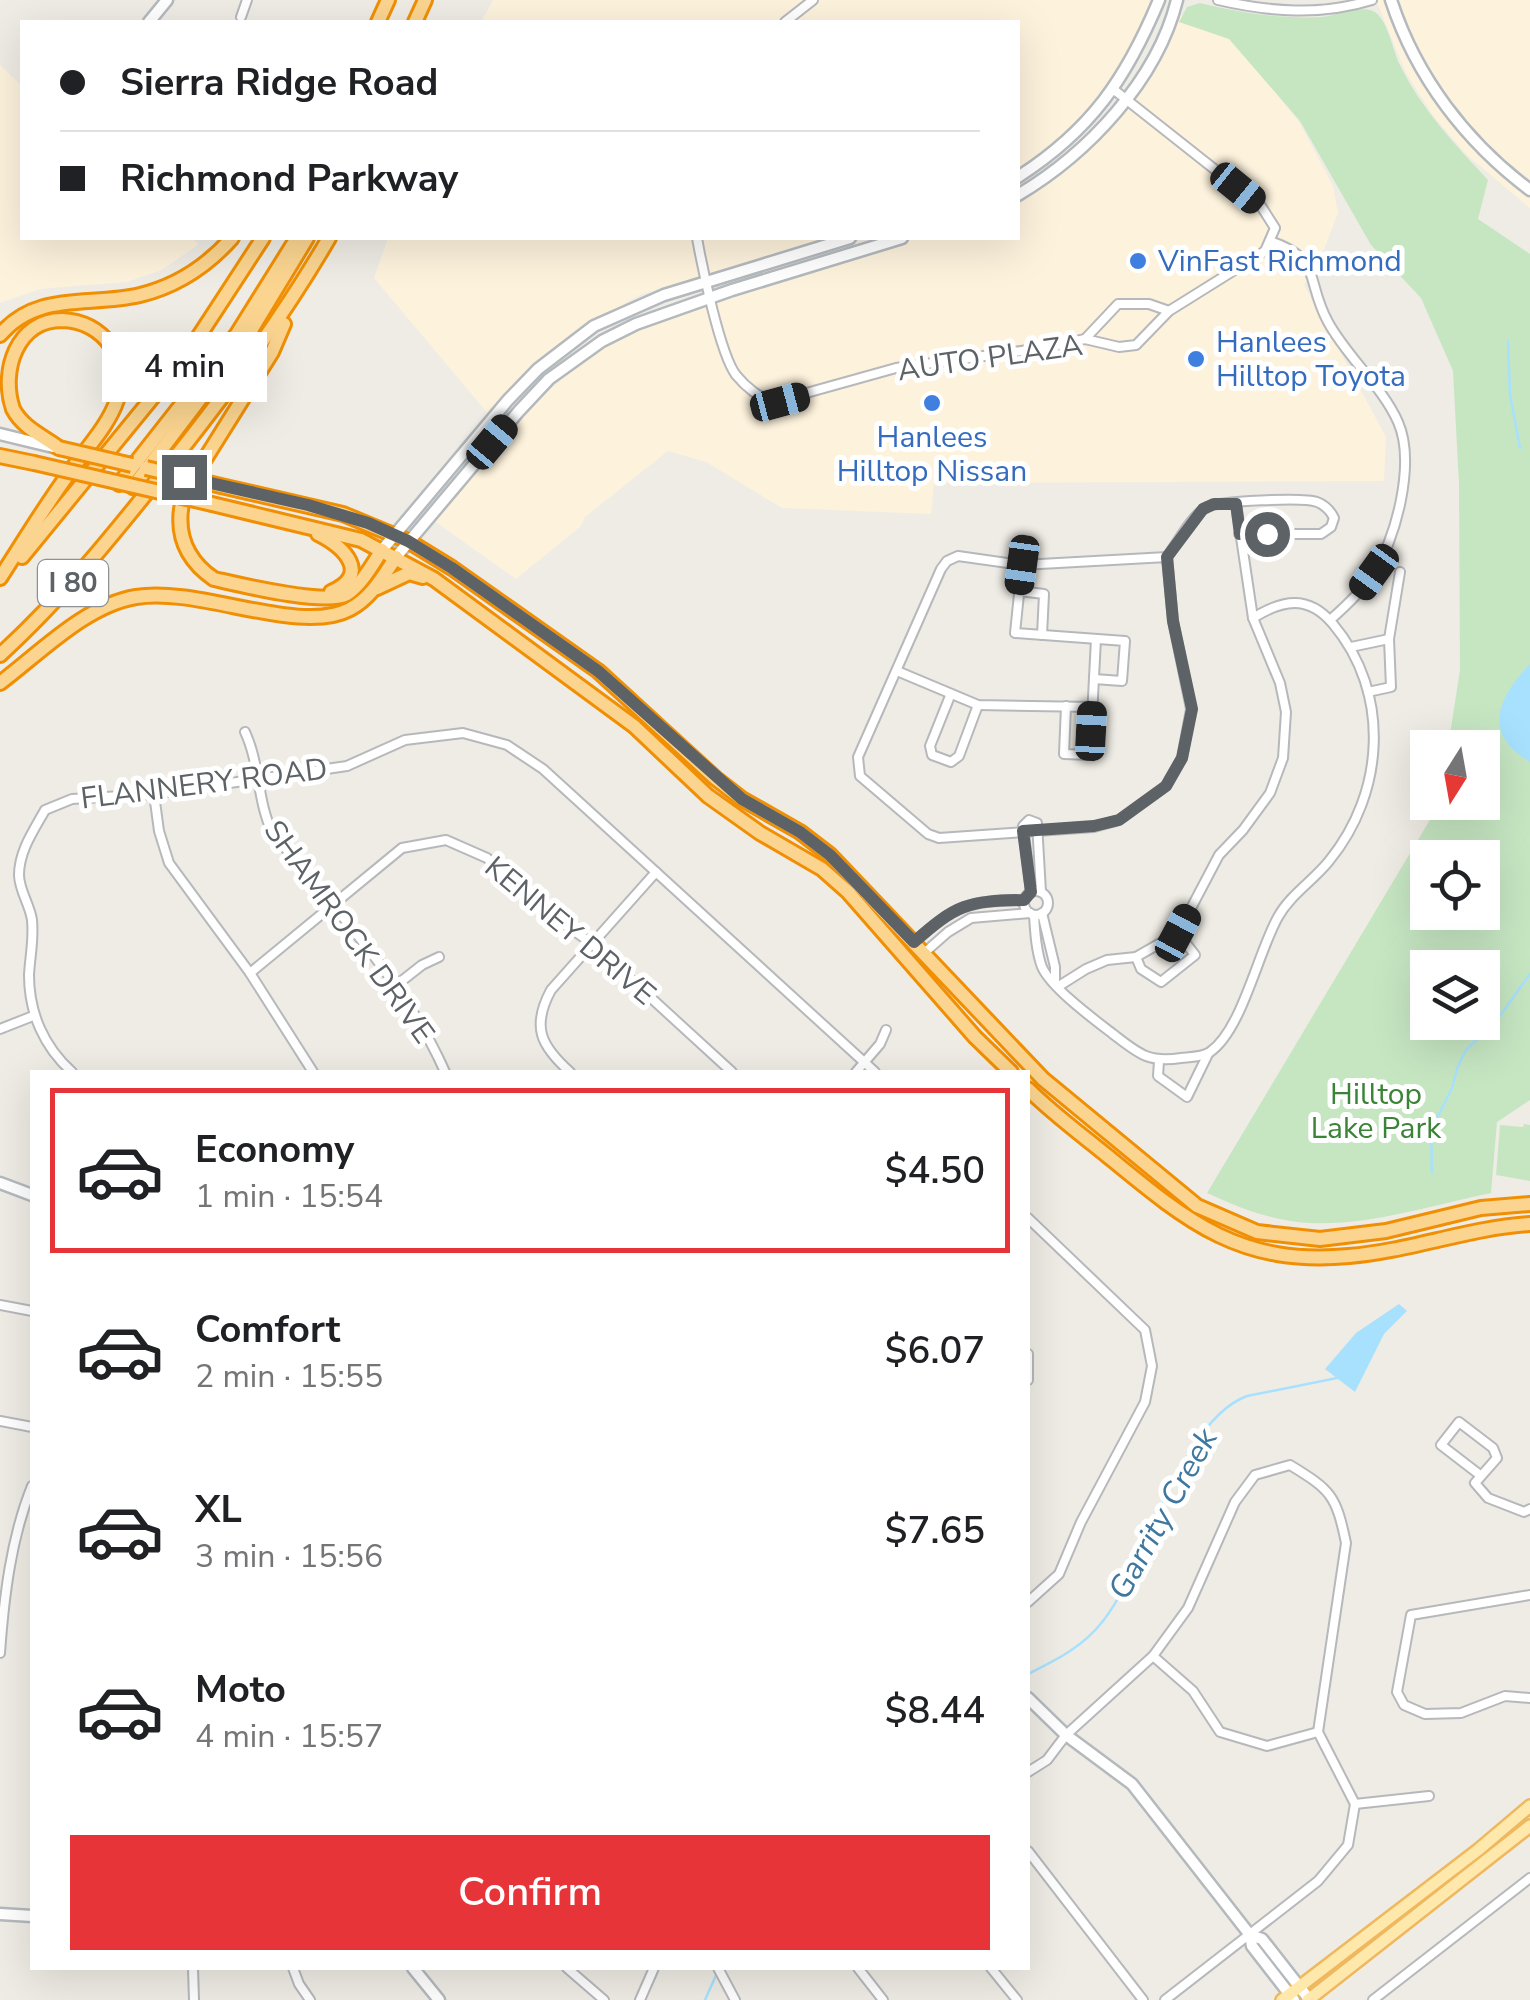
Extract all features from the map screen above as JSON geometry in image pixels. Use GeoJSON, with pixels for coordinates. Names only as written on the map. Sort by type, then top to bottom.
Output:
{"type":"FeatureCollection","features":[{"type":"Feature","properties":{"kind":"highway"},"geometry":{"type":"LineString","coordinates":[[0,335],[16,316],[39,306],[137,296],[175,284],[214,258],[230,240]]}},
{"type":"Feature","properties":{"kind":"highway","name":"I 80"},"geometry":{"type":"LineString","coordinates":[[0,580],[184,359],[262,240]]}},
{"type":"Feature","properties":{"kind":"highway"},"geometry":{"type":"LineString","coordinates":[[194,398],[296,240]]}},
{"type":"Feature","properties":{"kind":"highway"},"geometry":{"type":"LineString","coordinates":[[126,485],[246,337],[307,240]]}},
{"type":"Feature","properties":{"kind":"highway","name":"I 80"},"geometry":{"type":"LineString","coordinates":[[0,655],[65,592],[136,508],[263,346],[327,240]]}},
{"type":"Feature","properties":{"kind":"highway"},"geometry":{"type":"LineString","coordinates":[[302,284],[272,352],[186,491],[179,511],[183,544],[202,570],[214,579],[334,598],[347,594],[358,584],[382,550]]}},
{"type":"Feature","properties":{"kind":"highway"},"geometry":{"type":"LineString","coordinates":[[0,580],[117,402],[120,365],[112,346],[98,331],[68,320],[45,322],[14,347],[5,380],[22,422],[59,448],[139,466],[343,514],[408,541],[452,568],[598,671],[728,788],[830,855],[1044,1078],[1197,1206],[1230,1222],[1274,1235],[1320,1239],[1386,1230],[1481,1208],[1530,1204]]}},
{"type":"Feature","properties":{"kind":"highway"},"geometry":{"type":"LineString","coordinates":[[0,456],[361,540],[434,579],[634,726],[708,796],[760,833],[822,869],[1009,1070]]}},
{"type":"Feature","properties":{"kind":"highway"},"geometry":{"type":"LineString","coordinates":[[298,523],[332,541],[352,565],[343,586],[308,596]]}},
{"type":"Feature","properties":{"kind":"highway"},"geometry":{"type":"LineString","coordinates":[[374,589],[396,557]]}},
{"type":"Feature","properties":{"kind":"highway"},"geometry":{"type":"LineString","coordinates":[[0,683],[85,620],[118,601],[136,596],[180,595],[315,617],[350,608],[374,589],[409,574],[434,579]]}},
{"type":"Feature","properties":{"kind":"highway"},"geometry":{"type":"LineString","coordinates":[[1030,1091],[1157,1198],[1222,1239],[1254,1250],[1288,1257],[1354,1256],[1484,1229],[1530,1224]]}},
{"type":"Feature","properties":{"kind":"main road"},"geometry":{"type":"LineString","coordinates":[[1291,1995],[1530,1806]]}},
{"type":"Feature","properties":{"kind":"main road"},"geometry":{"type":"LineString","coordinates":[[1309,2000],[1530,1826]]}},
{"type":"Feature","properties":{"kind":"street"},"geometry":{"type":"LineString","coordinates":[[150,20],[167,0]]}},
{"type":"Feature","properties":{"kind":"street"},"geometry":{"type":"LineString","coordinates":[[240,17],[247,0]]}},
{"type":"Feature","properties":{"kind":"street"},"geometry":{"type":"LineString","coordinates":[[787,20],[812,0]]}},
{"type":"Feature","properties":{"kind":"street"},"geometry":{"type":"LineString","coordinates":[[1020,176],[1063,144],[1113,89],[1129,66],[1159,0]]}},
{"type":"Feature","properties":{"kind":"street"},"geometry":{"type":"LineString","coordinates":[[1020,194],[1076,154],[1125,98],[1160,43],[1177,0]]}},
{"type":"Feature","properties":{"kind":"street"},"geometry":{"type":"LineString","coordinates":[[1218,0],[1294,11],[1341,8],[1372,0]]}},
{"type":"Feature","properties":{"kind":"street"},"geometry":{"type":"LineString","coordinates":[[1391,0],[1411,51],[1441,100],[1482,149],[1530,190]]}},
{"type":"Feature","properties":{"kind":"street"},"geometry":{"type":"LineString","coordinates":[[1113,89],[1260,206],[1274,228],[1270,241],[1293,248],[1304,259],[1329,325],[1398,421],[1406,451],[1390,540],[1356,597],[1330,620]]}},
{"type":"Feature","properties":{"kind":"street","name":"AUTO PLAZA"},"geometry":{"type":"LineString","coordinates":[[697,240],[710,297],[737,377],[761,397],[774,402],[896,368],[1085,339],[1119,348],[1136,345],[1169,312],[1265,251],[1270,241]]}},
{"type":"Feature","properties":{"kind":"street"},"geometry":{"type":"LineString","coordinates":[[382,550],[508,400],[566,345],[628,308],[843,240]]}},
{"type":"Feature","properties":{"kind":"street"},"geometry":{"type":"LineString","coordinates":[[396,557],[549,379],[602,341],[710,297],[895,240]]}},
{"type":"Feature","properties":{"kind":"street"},"geometry":{"type":"LineString","coordinates":[[1085,339],[1118,304],[1149,304],[1169,312]]}},
{"type":"Feature","properties":{"kind":"street"},"geometry":{"type":"LineString","coordinates":[[0,434],[59,448]]}},
{"type":"Feature","properties":{"kind":"street"},"geometry":{"type":"LineString","coordinates":[[1167,557],[1022,565],[958,556],[947,561],[858,757],[860,776],[928,834],[938,838],[1094,826],[1119,820],[1166,786],[1182,758],[1192,709],[1173,621],[1167,557],[1203,509],[1214,504],[1316,501],[1329,509],[1334,518],[1321,534],[1240,534]]}},
{"type":"Feature","properties":{"kind":"street"},"geometry":{"type":"LineString","coordinates":[[1057,984],[1107,960],[1136,956],[1178,933],[1220,855],[1270,793],[1282,758],[1286,712],[1280,683],[1253,618],[1236,504]]}},
{"type":"Feature","properties":{"kind":"street"},"geometry":{"type":"LineString","coordinates":[[1022,565],[1015,633],[1125,641],[1122,681],[1094,679]]}},
{"type":"Feature","properties":{"kind":"street"},"geometry":{"type":"LineString","coordinates":[[1368,692],[1391,687],[1388,639],[1400,572]]}},
{"type":"Feature","properties":{"kind":"street"},"geometry":{"type":"LineString","coordinates":[[1019,591],[1044,594],[1042,635]]}},
{"type":"Feature","properties":{"kind":"street"},"geometry":{"type":"LineString","coordinates":[[1158,1061],[1158,1076],[1187,1097],[1208,1054],[1228,1034],[1279,916],[1328,862],[1354,826],[1367,795],[1374,762],[1368,692],[1351,646],[1316,608],[1279,603],[1253,618]]}},
{"type":"Feature","properties":{"kind":"street"},"geometry":{"type":"LineString","coordinates":[[1066,706],[1064,754],[1090,755],[1096,639]]}},
{"type":"Feature","properties":{"kind":"street"},"geometry":{"type":"LineString","coordinates":[[1351,646],[1388,639]]}},
{"type":"Feature","properties":{"kind":"street"},"geometry":{"type":"LineString","coordinates":[[897,671],[950,696],[978,704],[1092,708]]}},
{"type":"Feature","properties":{"kind":"street"},"geometry":{"type":"LineString","coordinates":[[950,696],[930,746],[932,755],[952,762],[959,756],[978,704]]}},
{"type":"Feature","properties":{"kind":"street","name":"SHAMROCK DRIVE"},"geometry":{"type":"LineString","coordinates":[[245,732],[252,748],[262,811],[272,832],[428,1034],[444,1070]]}},
{"type":"Feature","properties":{"kind":"street","name":"FLANNERY ROAD"},"geometry":{"type":"LineString","coordinates":[[70,1070],[49,1045],[33,1016],[29,974],[34,943],[31,913],[19,877],[24,848],[45,810],[72,799],[154,794],[348,766],[405,740],[463,732],[507,745],[543,769],[873,1070]]}},
{"type":"Feature","properties":{"kind":"street"},"geometry":{"type":"LineString","coordinates":[[154,794],[169,863],[250,972],[312,1070]]}},
{"type":"Feature","properties":{"kind":"street"},"geometry":{"type":"LineString","coordinates":[[1032,895],[1039,863],[1037,830]]}},
{"type":"Feature","properties":{"kind":"street"},"geometry":{"type":"LineString","coordinates":[[1023,831],[1043,969],[1076,1006],[1140,1055],[1158,1061],[1208,1054]]}},
{"type":"Feature","properties":{"kind":"street","name":"KENNEY DRIVE"},"geometry":{"type":"LineString","coordinates":[[250,972],[402,848],[446,840],[487,858],[537,904],[591,943],[730,1070]]}},
{"type":"Feature","properties":{"kind":"street"},"geometry":{"type":"LineString","coordinates":[[1027,864],[1039,863]]}},
{"type":"Feature","properties":{"kind":"street"},"geometry":{"type":"LineString","coordinates":[[568,1070],[549,1053],[542,1039],[540,1020],[551,990],[656,872]]}},
{"type":"Feature","properties":{"kind":"street"},"geometry":{"type":"LineString","coordinates":[[903,953],[942,916],[959,907],[1032,895],[1048,902],[1035,913],[971,918],[948,932],[913,964]]}},
{"type":"Feature","properties":{"kind":"street"},"geometry":{"type":"LineString","coordinates":[[1136,956],[1141,970],[1161,982],[1195,955],[1178,933]]}},
{"type":"Feature","properties":{"kind":"street"},"geometry":{"type":"LineString","coordinates":[[394,987],[422,964],[439,957]]}},
{"type":"Feature","properties":{"kind":"street"},"geometry":{"type":"LineString","coordinates":[[0,1029],[33,1016]]}},
{"type":"Feature","properties":{"kind":"street"},"geometry":{"type":"LineString","coordinates":[[858,1070],[880,1044],[886,1030]]}},
{"type":"Feature","properties":{"kind":"street"},"geometry":{"type":"LineString","coordinates":[[0,1183],[30,1194]]}},
{"type":"Feature","properties":{"kind":"street"},"geometry":{"type":"LineString","coordinates":[[1030,1220],[1146,1330],[1152,1366],[1145,1402],[1104,1475],[1059,1574],[1030,1600]]}},
{"type":"Feature","properties":{"kind":"street"},"geometry":{"type":"LineString","coordinates":[[0,1305],[30,1311]]}},
{"type":"Feature","properties":{"kind":"street"},"geometry":{"type":"LineString","coordinates":[[0,1421],[30,1426]]}},
{"type":"Feature","properties":{"kind":"street"},"geometry":{"type":"LineString","coordinates":[[1480,1476],[1441,1445],[1460,1422],[1493,1448],[1496,1458],[1476,1483],[1488,1498],[1524,1512],[1530,1508]]}},
{"type":"Feature","properties":{"kind":"street"},"geometry":{"type":"LineString","coordinates":[[1030,1771],[1047,1760],[1066,1735],[1152,1656],[1188,1608],[1235,1502],[1255,1475],[1290,1465],[1326,1486],[1346,1544],[1318,1732],[1355,1804],[1348,1844],[1318,1881],[1165,2000]]}},
{"type":"Feature","properties":{"kind":"street"},"geometry":{"type":"LineString","coordinates":[[0,1653],[13,1556],[30,1491]]}},
{"type":"Feature","properties":{"kind":"street"},"geometry":{"type":"LineString","coordinates":[[0,1554],[13,1556]]}},
{"type":"Feature","properties":{"kind":"street"},"geometry":{"type":"LineString","coordinates":[[1530,1595],[1411,1615],[1397,1692],[1404,1705],[1425,1714],[1461,1713],[1505,1696],[1530,1698]]}},
{"type":"Feature","properties":{"kind":"street"},"geometry":{"type":"LineString","coordinates":[[1152,1656],[1193,1691],[1220,1732],[1267,1746],[1318,1732]]}},
{"type":"Feature","properties":{"kind":"street"},"geometry":{"type":"LineString","coordinates":[[1030,1700],[1066,1735],[1132,1784],[1250,1935],[1252,1946],[1291,1995],[1309,2000]]}},
{"type":"Feature","properties":{"kind":"street"},"geometry":{"type":"LineString","coordinates":[[1355,1804],[1429,1796]]}},
{"type":"Feature","properties":{"kind":"street"},"geometry":{"type":"LineString","coordinates":[[1030,1854],[1142,2000]]}},
{"type":"Feature","properties":{"kind":"street"},"geometry":{"type":"LineString","coordinates":[[1373,2000],[1530,1878]]}},
{"type":"Feature","properties":{"kind":"street"},"geometry":{"type":"LineString","coordinates":[[0,1914],[30,1916]]}},
{"type":"Feature","properties":{"kind":"street"},"geometry":{"type":"LineString","coordinates":[[193,1970],[194,2000]]}},
{"type":"Feature","properties":{"kind":"street"},"geometry":{"type":"LineString","coordinates":[[294,1970],[310,2000]]}},
{"type":"Feature","properties":{"kind":"street"},"geometry":{"type":"LineString","coordinates":[[414,1970],[438,2000]]}},
{"type":"Feature","properties":{"kind":"street"},"geometry":{"type":"LineString","coordinates":[[569,1970],[604,2000]]}},
{"type":"Feature","properties":{"kind":"street"},"geometry":{"type":"LineString","coordinates":[[640,2000],[653,1970]]}},
{"type":"Feature","properties":{"kind":"street"},"geometry":{"type":"LineString","coordinates":[[860,1970],[883,2000]]}},
{"type":"Feature","properties":{"kind":"street"},"geometry":{"type":"LineString","coordinates":[[994,1970],[1017,2000]]}},
{"type":"Feature","properties":{"kind":"street"},"geometry":{"type":"LineString","coordinates":[[720,1971],[735,2000]]}},
{"type":"Feature","properties":{"kind":"shaded area"},"geometry":{"type":"Polygon","coordinates":[[[493,0],[1156,0],[1113,91],[1058,143],[1020,170],[1020,20],[482,20],[493,0]]]}},
{"type":"Feature","properties":{"kind":"shaded area"},"geometry":{"type":"Polygon","coordinates":[[[1376,0],[1530,0],[1530,208],[1467,155],[1435,118],[1406,73],[1376,0]]]}},
{"type":"Feature","properties":{"kind":"shaded area"},"geometry":{"type":"Polygon","coordinates":[[[1177,13],[1229,36],[1299,122],[1333,186],[1338,213],[1318,265],[1304,285],[1386,437],[1384,481],[934,483],[931,514],[782,508],[706,462],[668,451],[516,579],[430,518],[512,423],[593,351],[623,334],[714,299],[908,240],[1020,240],[1020,194],[1128,103],[1177,13]]]}},
{"type":"Feature","properties":{"kind":"shaded area"},"geometry":{"type":"Polygon","coordinates":[[[0,65],[20,84],[20,240],[194,240],[199,244],[162,270],[127,282],[40,289],[0,303],[0,65]]]}},
{"type":"Feature","properties":{"kind":"shaded area"},"geometry":{"type":"Polygon","coordinates":[[[387,240],[830,240],[642,294],[588,324],[537,363],[489,415],[374,278],[387,240]]]}},
{"type":"Feature","properties":{"kind":"green space","name":"Hilltop Lake Park"},"geometry":{"type":"Polygon","coordinates":[[[1200,3],[1290,17],[1321,17],[1362,9],[1378,14],[1418,97],[1488,180],[1478,219],[1530,254],[1530,1100],[1497,1122],[1491,1193],[1378,1218],[1332,1223],[1282,1220],[1207,1193],[1410,853],[1410,930],[1500,930],[1500,840],[1418,840],[1430,820],[1500,820],[1500,730],[1451,730],[1460,670],[1459,484],[1453,371],[1421,298],[1371,245],[1300,121],[1229,39],[1179,22],[1187,7],[1200,3]]]}},
{"type":"Feature","properties":{"kind":"green space"},"geometry":{"type":"Polygon","coordinates":[[[1500,1125],[1530,1125],[1530,1181],[1496,1175],[1500,1125]]]}},
{"type":"Feature","properties":{"kind":"water"},"geometry":{"type":"Polygon","coordinates":[[[1530,664],[1530,762],[1505,740],[1500,715],[1510,689],[1530,664]]]}},
{"type":"Feature","properties":{"kind":"water"},"geometry":{"type":"Polygon","coordinates":[[[1399,1304],[1407,1311],[1384,1334],[1355,1392],[1325,1369],[1356,1333],[1399,1304]]]}},
{"type":"Feature","properties":{"kind":"waterway","name":"Garrity Creek"},"geometry":{"type":"LineString","coordinates":[[1508,341],[1510,395],[1520,448]]}},
{"type":"Feature","properties":{"kind":"waterway","name":"Garrity Creek"},"geometry":{"type":"LineString","coordinates":[[1432,1173],[1431,1130],[1452,1088],[1458,1066],[1466,1050],[1494,1024],[1530,974]]}},
{"type":"Feature","properties":{"kind":"waterway","name":"Garrity Creek"},"geometry":{"type":"LineString","coordinates":[[1030,1673],[1078,1646],[1103,1621],[1119,1597],[1183,1464],[1223,1411],[1247,1396],[1337,1378]]}},
{"type":"Feature","properties":{"kind":"waterway","name":"Garrity Creek"},"geometry":{"type":"LineString","coordinates":[[705,2000],[717,1973]]}},
{"type":"Feature","properties":{"kind":"place","name":"VinFast Richmond"},"geometry":{"type":"Point","coordinates":[1138,261]}},
{"type":"Feature","properties":{"kind":"place","name":"Hanlees Hilltop Toyota"},"geometry":{"type":"Point","coordinates":[1196,359]}},
{"type":"Feature","properties":{"kind":"place","name":"Hanlees Hilltop Nissan"},"geometry":{"type":"Point","coordinates":[932,403]}},
{"type":"Feature","properties":{"kind":"route"},"geometry":{"type":"LineString","coordinates":[[184,477],[343,514],[408,541],[452,568],[598,671],[742,799],[800,832],[830,855],[914,942],[942,916],[959,907],[1024,900],[1031,892],[1023,831],[1094,826],[1119,820],[1166,786],[1182,758],[1192,709],[1173,621],[1167,557],[1203,509],[1214,504],[1236,504],[1240,534],[1267,534]]}}]}
